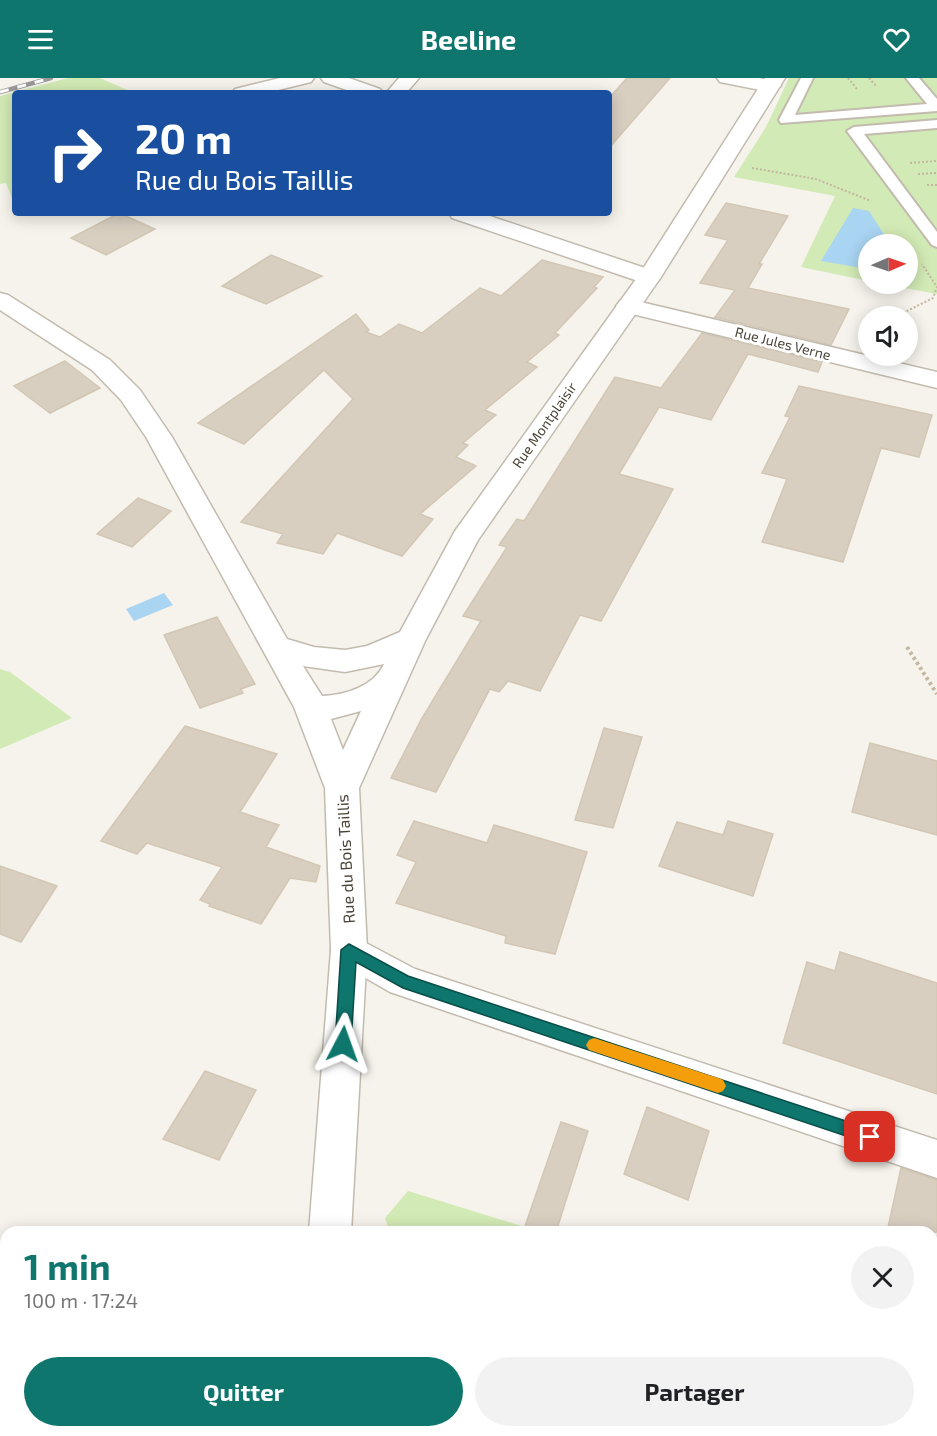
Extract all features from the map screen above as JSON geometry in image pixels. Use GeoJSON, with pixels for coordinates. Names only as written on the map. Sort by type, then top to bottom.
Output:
{"type":"FeatureCollection","features":[{"type":"Feature","properties":{"kind":"street"},"geometry":{"type":"LineString","coordinates":[[254,90],[304,78]]}},
{"type":"Feature","properties":{"kind":"street"},"geometry":{"type":"LineString","coordinates":[[331,78],[365,90]]}},
{"type":"Feature","properties":{"kind":"street"},"geometry":{"type":"LineString","coordinates":[[399,90],[409,78]]}},
{"type":"Feature","properties":{"kind":"street"},"geometry":{"type":"LineString","coordinates":[[727,78],[773,82]]}},
{"type":"Feature","properties":{"kind":"street","name":"Rue Montplaisir"},"geometry":{"type":"LineString","coordinates":[[342,788],[411,639],[465,538],[648,277],[773,82]]}},
{"type":"Feature","properties":{"kind":"street"},"geometry":{"type":"LineString","coordinates":[[469,216],[648,277]]}},
{"type":"Feature","properties":{"kind":"street","name":"Rue du Bois Taillis"},"geometry":{"type":"LineString","coordinates":[[0,300],[100,365],[131,395],[159,437],[310,707],[342,788],[349,950],[330,1226]]}},
{"type":"Feature","properties":{"kind":"street","name":"Rue Jules Verne"},"geometry":{"type":"LineString","coordinates":[[628,306],[937,380]]}},
{"type":"Feature","properties":{"kind":"street"},"geometry":{"type":"LineString","coordinates":[[277,647],[314,660],[337,663],[360,662],[385,654],[411,639]]}},
{"type":"Feature","properties":{"kind":"street"},"geometry":{"type":"LineString","coordinates":[[310,707],[330,709],[361,700],[391,682]]}},
{"type":"Feature","properties":{"kind":"street"},"geometry":{"type":"LineString","coordinates":[[349,950],[403,981],[937,1159]]}},
{"type":"Feature","properties":{"kind":"lane"},"geometry":{"type":"LineString","coordinates":[[807,78],[786,120],[937,107]]}},
{"type":"Feature","properties":{"kind":"lane"},"geometry":{"type":"LineString","coordinates":[[912,78],[937,107]]}},
{"type":"Feature","properties":{"kind":"lane"},"geometry":{"type":"LineString","coordinates":[[937,124],[854,131],[937,242]]}},
{"type":"Feature","properties":{"kind":"lane"},"geometry":{"type":"LineString","coordinates":[[919,218],[937,216]]}},
{"type":"Feature","properties":{"kind":"path"},"geometry":{"type":"LineString","coordinates":[[722,162],[816,179],[876,203]]}},
{"type":"Feature","properties":{"kind":"path"},"geometry":{"type":"LineString","coordinates":[[917,306],[933,298],[937,287],[918,257]]}},
{"type":"Feature","properties":{"kind":"path"},"geometry":{"type":"LineString","coordinates":[[907,647],[937,694]]}},
{"type":"Feature","properties":{"kind":"green space"},"geometry":{"type":"Polygon","coordinates":[[[68,78],[100,78],[127,90],[23,90],[68,78]]]}},
{"type":"Feature","properties":{"kind":"green space"},"geometry":{"type":"Polygon","coordinates":[[[789,78],[937,78],[937,294],[918,290],[918,234],[858,234],[858,279],[801,267],[835,196],[734,177],[766,127],[789,78]]]}},
{"type":"Feature","properties":{"kind":"green space"},"geometry":{"type":"Polygon","coordinates":[[[12,93],[12,198],[6,183],[0,184],[0,96],[12,93]]]}},
{"type":"Feature","properties":{"kind":"green space"},"geometry":{"type":"Polygon","coordinates":[[[0,669],[10,672],[72,718],[0,749],[0,669]]]}},
{"type":"Feature","properties":{"kind":"green space"},"geometry":{"type":"Polygon","coordinates":[[[408,1191],[522,1226],[387,1226],[385,1218],[408,1191]]]}},
{"type":"Feature","properties":{"kind":"water"},"geometry":{"type":"Polygon","coordinates":[[[853,208],[869,211],[884,234],[858,234],[858,267],[821,261],[853,208]]]}},
{"type":"Feature","properties":{"kind":"water"},"geometry":{"type":"Polygon","coordinates":[[[164,593],[173,605],[134,621],[126,609],[164,593]]]}},
{"type":"Feature","properties":{"kind":"building"},"geometry":{"type":"Polygon","coordinates":[[[627,78],[670,78],[612,145],[612,95],[627,78]]]}},
{"type":"Feature","properties":{"kind":"building"},"geometry":{"type":"Polygon","coordinates":[[[726,203],[788,216],[759,264],[762,264],[748,288],[849,309],[831,345],[715,317],[735,290],[700,283],[728,240],[705,235],[726,203]]]}},
{"type":"Feature","properties":{"kind":"building"},"geometry":{"type":"Polygon","coordinates":[[[113,216],[126,216],[155,229],[106,255],[71,238],[113,216]]]}},
{"type":"Feature","properties":{"kind":"building"},"geometry":{"type":"Polygon","coordinates":[[[271,255],[322,276],[266,304],[222,286],[271,255]]]}},
{"type":"Feature","properties":{"kind":"building"},"geometry":{"type":"Polygon","coordinates":[[[542,260],[603,277],[594,287],[597,288],[555,333],[559,335],[527,362],[537,367],[485,410],[496,415],[463,443],[468,445],[456,457],[476,466],[420,514],[433,519],[402,556],[337,533],[323,554],[277,543],[283,534],[241,522],[353,399],[324,370],[244,444],[198,423],[356,314],[369,330],[366,332],[380,337],[399,324],[422,333],[480,288],[501,296],[542,260]]]}},
{"type":"Feature","properties":{"kind":"building"},"geometry":{"type":"Polygon","coordinates":[[[702,333],[822,362],[818,372],[748,354],[711,420],[659,407],[619,474],[673,489],[601,621],[580,615],[540,691],[508,681],[499,692],[490,689],[436,792],[391,778],[422,718],[481,621],[463,616],[507,547],[499,545],[517,519],[524,521],[615,377],[661,388],[702,333]]]}},
{"type":"Feature","properties":{"kind":"building"},"geometry":{"type":"Polygon","coordinates":[[[65,361],[100,388],[50,413],[14,386],[65,361]]]}},
{"type":"Feature","properties":{"kind":"building"},"geometry":{"type":"Polygon","coordinates":[[[799,386],[932,415],[919,457],[881,448],[843,562],[762,542],[787,479],[762,473],[790,417],[785,416],[799,386]]]}},
{"type":"Feature","properties":{"kind":"building"},"geometry":{"type":"Polygon","coordinates":[[[138,498],[171,511],[132,547],[97,534],[138,498]]]}},
{"type":"Feature","properties":{"kind":"building"},"geometry":{"type":"Polygon","coordinates":[[[217,617],[255,684],[241,689],[243,693],[200,708],[164,635],[217,617]]]}},
{"type":"Feature","properties":{"kind":"building"},"geometry":{"type":"Polygon","coordinates":[[[185,726],[277,754],[240,812],[279,825],[266,847],[320,866],[316,882],[290,878],[261,924],[209,906],[210,904],[200,900],[222,867],[147,843],[137,854],[101,841],[185,726]]]}},
{"type":"Feature","properties":{"kind":"building"},"geometry":{"type":"Polygon","coordinates":[[[604,728],[642,737],[613,828],[575,820],[604,728]]]}},
{"type":"Feature","properties":{"kind":"building"},"geometry":{"type":"Polygon","coordinates":[[[870,743],[937,761],[937,835],[852,812],[870,743]]]}},
{"type":"Feature","properties":{"kind":"building"},"geometry":{"type":"Polygon","coordinates":[[[414,821],[487,843],[494,825],[587,852],[555,954],[505,943],[506,936],[396,903],[416,862],[397,855],[414,821]]]}},
{"type":"Feature","properties":{"kind":"building"},"geometry":{"type":"Polygon","coordinates":[[[728,821],[773,834],[753,896],[659,866],[677,822],[723,835],[728,821]]]}},
{"type":"Feature","properties":{"kind":"building"},"geometry":{"type":"Polygon","coordinates":[[[0,866],[57,886],[21,942],[0,934],[0,866]]]}},
{"type":"Feature","properties":{"kind":"building"},"geometry":{"type":"Polygon","coordinates":[[[840,952],[937,983],[937,1094],[783,1043],[807,962],[835,971],[840,952]]]}},
{"type":"Feature","properties":{"kind":"building"},"geometry":{"type":"Polygon","coordinates":[[[205,1071],[256,1090],[219,1160],[163,1139],[205,1071]]]}},
{"type":"Feature","properties":{"kind":"building"},"geometry":{"type":"Polygon","coordinates":[[[647,1107],[709,1131],[688,1200],[624,1174],[647,1107]]]}},
{"type":"Feature","properties":{"kind":"building"},"geometry":{"type":"Polygon","coordinates":[[[561,1122],[588,1131],[558,1226],[525,1226],[561,1122]]]}},
{"type":"Feature","properties":{"kind":"building"},"geometry":{"type":"Polygon","coordinates":[[[901,1168],[937,1180],[937,1226],[888,1226],[901,1168]]]}},
{"type":"Feature","properties":{"kind":"railway"},"geometry":{"type":"LineString","coordinates":[[0,92],[51,78]]}},
{"type":"Feature","properties":{"kind":"slow traffic"},"geometry":{"type":"LineString","coordinates":[[594,1045],[718,1086]]}},
{"type":"Feature","properties":{"kind":"route"},"geometry":{"type":"LineString","coordinates":[[343,1044],[349,950],[403,981],[870,1137]]}}]}
